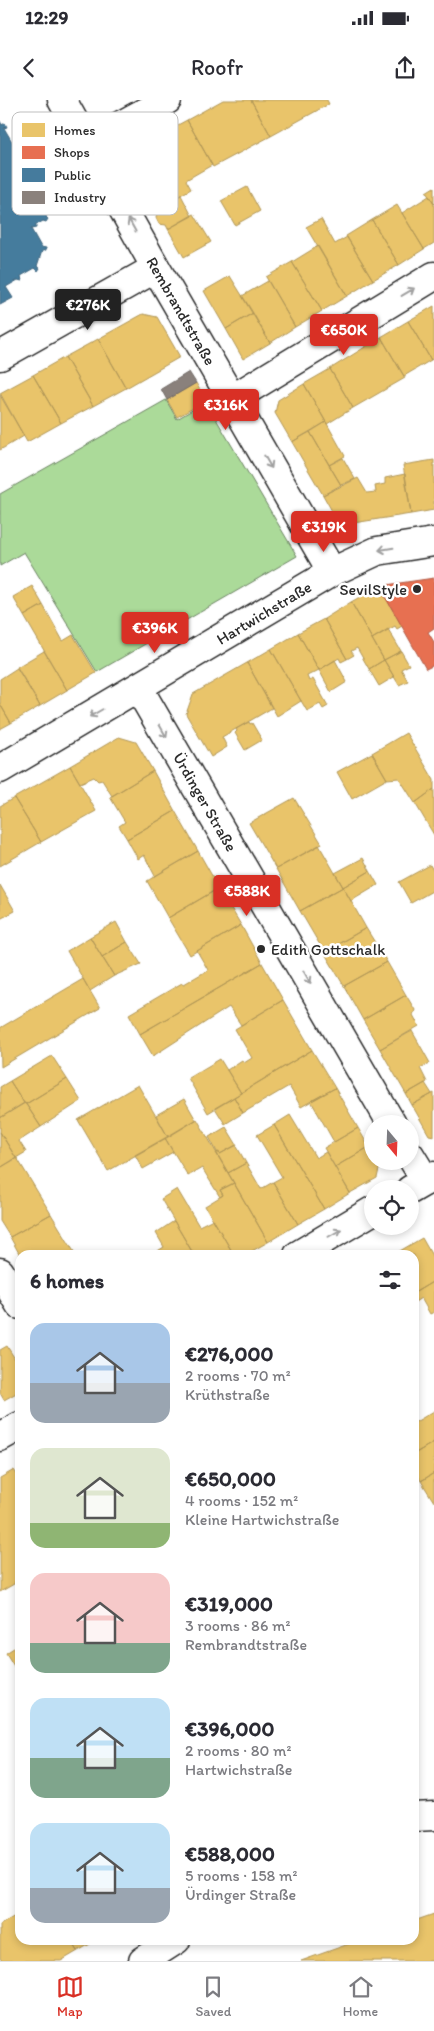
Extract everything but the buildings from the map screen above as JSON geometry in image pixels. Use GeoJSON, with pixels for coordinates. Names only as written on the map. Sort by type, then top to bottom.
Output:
{"type":"FeatureCollection","features":[{"type":"Feature","properties":{"kind":"street","name":"Rembrandtstraße"},"geometry":{"type":"LineString","coordinates":[[62,100],[69,112]]}},
{"type":"Feature","properties":{"kind":"street"},"geometry":{"type":"LineString","coordinates":[[145,112],[167,100]]}},
{"type":"Feature","properties":{"kind":"street","name":"Rembrandtstraße"},"geometry":{"type":"LineString","coordinates":[[127,215],[332,572]]}},
{"type":"Feature","properties":{"kind":"street"},"geometry":{"type":"LineString","coordinates":[[0,356],[156,268]]}},
{"type":"Feature","properties":{"kind":"street"},"geometry":{"type":"LineString","coordinates":[[232,400],[434,276]]}},
{"type":"Feature","properties":{"kind":"street","name":"Hartwichstraße"},"geometry":{"type":"LineString","coordinates":[[0,769],[332,572],[377,551],[434,542]]}},
{"type":"Feature","properties":{"kind":"street","name":"Ürdinger Straße"},"geometry":{"type":"LineString","coordinates":[[138,688],[387,1115]]}},
{"type":"Feature","properties":{"kind":"street"},"geometry":{"type":"LineString","coordinates":[[417,1170],[423,1182]]}},
{"type":"Feature","properties":{"kind":"street"},"geometry":{"type":"LineString","coordinates":[[306,1250],[364,1216]]}},
{"type":"Feature","properties":{"kind":"street"},"geometry":{"type":"LineString","coordinates":[[0,1272],[15,1297]]}},
{"type":"Feature","properties":{"kind":"street"},"geometry":{"type":"LineString","coordinates":[[0,1437],[15,1429]]}},
{"type":"Feature","properties":{"kind":"street"},"geometry":{"type":"LineString","coordinates":[[419,1817],[434,1816]]}},
{"type":"Feature","properties":{"kind":"green space"},"geometry":{"type":"Polygon","coordinates":[[[166,400],[177,419],[206,402],[297,556],[97,672],[24,552],[0,566],[0,494],[166,400]]]}},
{"type":"Feature","properties":{"kind":"place","name":"SevilStyle"},"geometry":{"type":"Point","coordinates":[417,589]}},
{"type":"Feature","properties":{"kind":"place","name":"Edith Gottschalk"},"geometry":{"type":"Point","coordinates":[261,949]}}]}
